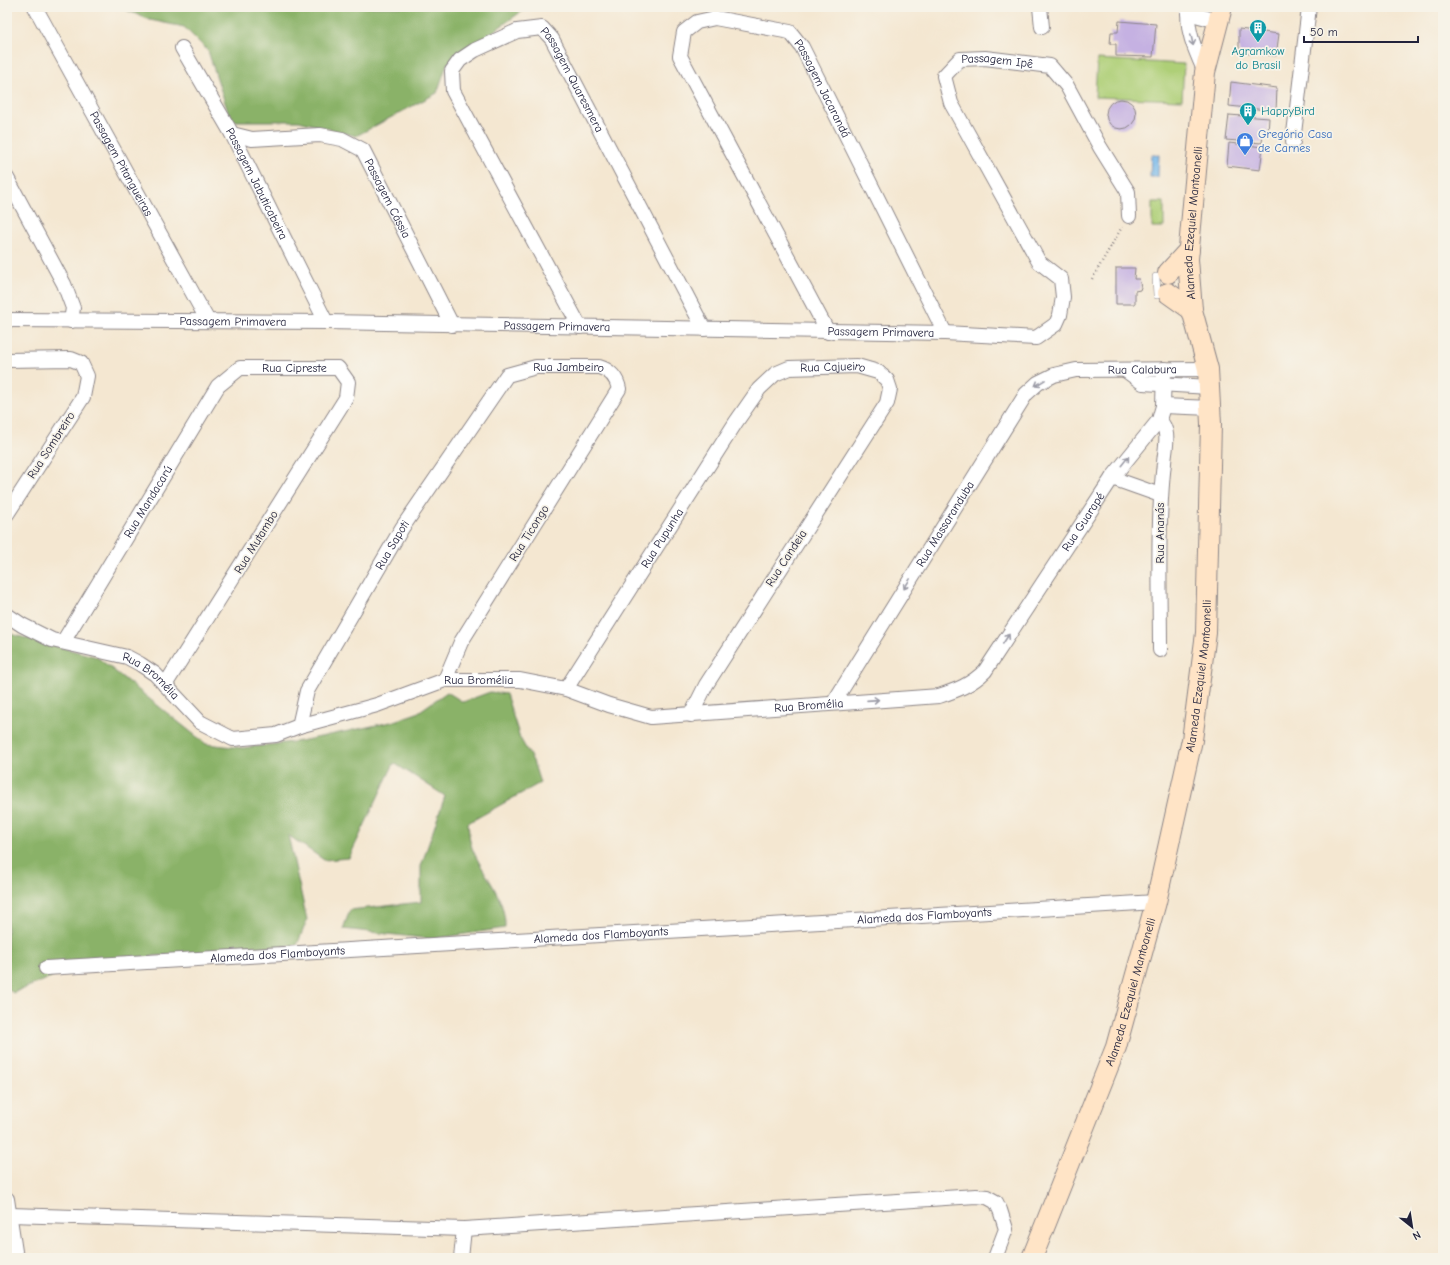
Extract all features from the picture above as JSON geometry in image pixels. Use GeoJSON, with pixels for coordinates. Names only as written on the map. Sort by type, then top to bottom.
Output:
{"type":"FeatureCollection","features":[{"type":"Feature","properties":{"kind":"main road","name":"Alameda Ezequiel Mantoanelli"},"geometry":{"type":"LineString","coordinates":[[1032,1258],[1116,1047],[1156,902],[1192,740],[1206,633],[1211,408],[1208,378],[1192,310],[1189,288],[1189,250],[1205,72],[1220,14]]}},
{"type":"Feature","properties":{"kind":"main road"},"geometry":{"type":"LineString","coordinates":[[1162,275],[1189,250]]}},
{"type":"Feature","properties":{"kind":"main road"},"geometry":{"type":"LineString","coordinates":[[1162,294],[1192,310]]}},
{"type":"Feature","properties":{"kind":"street","name":"Passagem Pitangueiras"},"geometry":{"type":"LineString","coordinates":[[34,7],[208,321]]}},
{"type":"Feature","properties":{"kind":"street"},"geometry":{"type":"LineString","coordinates":[[1040,7],[1042,28]]}},
{"type":"Feature","properties":{"kind":"street"},"geometry":{"type":"LineString","coordinates":[[1293,142],[1309,7]]}},
{"type":"Feature","properties":{"kind":"street"},"geometry":{"type":"LineString","coordinates":[[1189,10],[1220,14]]}},
{"type":"Feature","properties":{"kind":"street","name":"Alameda Ezequiel Mantoanelli"},"geometry":{"type":"LineString","coordinates":[[1189,10],[1194,46],[1205,72]]}},
{"type":"Feature","properties":{"kind":"street","name":"Passagem Jacarandá"},"geometry":{"type":"LineString","coordinates":[[828,332],[680,56],[684,32],[696,22],[715,18],[744,22],[790,32],[798,42],[945,333]]}},
{"type":"Feature","properties":{"kind":"street","name":"Passagem Quaresmera"},"geometry":{"type":"LineString","coordinates":[[580,327],[453,91],[452,72],[460,60],[475,50],[517,31],[542,28],[552,39],[704,329]]}},
{"type":"Feature","properties":{"kind":"street","name":"Passagem Jabuticabeira"},"geometry":{"type":"LineString","coordinates":[[182,48],[232,134],[326,322]]}},
{"type":"Feature","properties":{"kind":"street","name":"Passagem Ipê"},"geometry":{"type":"LineString","coordinates":[[1061,279],[1039,262],[951,103],[944,76],[960,59],[985,58],[1050,66],[1067,86],[1100,147],[1128,192],[1129,216]]}},
{"type":"Feature","properties":{"kind":"street","name":"Passagem Cássia"},"geometry":{"type":"LineString","coordinates":[[232,134],[252,139],[320,135],[342,139],[363,150],[452,325]]}},
{"type":"Feature","properties":{"kind":"street"},"geometry":{"type":"LineString","coordinates":[[7,178],[64,284],[73,308],[71,321]]}},
{"type":"Feature","properties":{"kind":"street","name":"Passagem Primavera"},"geometry":{"type":"LineString","coordinates":[[7,320],[326,322],[945,333],[1036,338],[1056,324],[1060,315],[1063,297],[1061,279]]}},
{"type":"Feature","properties":{"kind":"street","name":"Rua Sombreiro"},"geometry":{"type":"LineString","coordinates":[[7,360],[71,359],[81,363],[87,376],[82,397],[7,514]]}},
{"type":"Feature","properties":{"kind":"street","name":"Rua Cajueiro"},"geometry":{"type":"LineString","coordinates":[[760,389],[775,374],[789,368],[857,366],[878,372],[887,380],[890,389],[887,403]]}},
{"type":"Feature","properties":{"kind":"street","name":"Rua Jambeiro"},"geometry":{"type":"LineString","coordinates":[[507,375],[536,367],[600,367],[608,370],[618,383],[619,389]]}},
{"type":"Feature","properties":{"kind":"street","name":"Rua Cipreste"},"geometry":{"type":"LineString","coordinates":[[240,368],[338,368],[348,382],[346,398]]}},
{"type":"Feature","properties":{"kind":"street","name":"Rua Mandacarú"},"geometry":{"type":"LineString","coordinates":[[63,642],[218,386],[240,368]]}},
{"type":"Feature","properties":{"kind":"street","name":"Rua Calabura"},"geometry":{"type":"LineString","coordinates":[[1076,370],[1164,370],[1208,378]]}},
{"type":"Feature","properties":{"kind":"street","name":"Rua Massaranduba"},"geometry":{"type":"LineString","coordinates":[[834,702],[1026,394],[1038,383],[1054,375],[1076,370]]}},
{"type":"Feature","properties":{"kind":"street"},"geometry":{"type":"LineString","coordinates":[[1125,370],[1143,383],[1164,385],[1208,378]]}},
{"type":"Feature","properties":{"kind":"street"},"geometry":{"type":"LineString","coordinates":[[1164,370],[1161,413],[1211,408]]}},
{"type":"Feature","properties":{"kind":"street","name":"Rua Sapoti"},"geometry":{"type":"LineString","coordinates":[[299,726],[307,691],[402,528],[507,375]]}},
{"type":"Feature","properties":{"kind":"street","name":"Rua Ticongo"},"geometry":{"type":"LineString","coordinates":[[445,680],[461,642],[619,389]]}},
{"type":"Feature","properties":{"kind":"street","name":"Rua Pupunha"},"geometry":{"type":"LineString","coordinates":[[566,688],[736,422],[760,389]]}},
{"type":"Feature","properties":{"kind":"street","name":"Rua Mutambo"},"geometry":{"type":"LineString","coordinates":[[165,685],[346,398]]}},
{"type":"Feature","properties":{"kind":"street","name":"Rua Candeia"},"geometry":{"type":"LineString","coordinates":[[691,715],[710,678],[887,403]]}},
{"type":"Feature","properties":{"kind":"street","name":"Rua Guarapé"},"geometry":{"type":"LineString","coordinates":[[985,671],[1112,478],[1161,413]]}},
{"type":"Feature","properties":{"kind":"street","name":"Rua Ananás"},"geometry":{"type":"LineString","coordinates":[[1160,650],[1160,494],[1166,428],[1161,413]]}},
{"type":"Feature","properties":{"kind":"street"},"geometry":{"type":"LineString","coordinates":[[1112,478],[1160,494]]}},
{"type":"Feature","properties":{"kind":"street","name":"Rua Bromélia"},"geometry":{"type":"LineString","coordinates":[[7,614],[22,625],[52,640],[127,657],[154,674],[200,722],[233,739],[276,735],[299,726],[377,705],[445,680],[520,680],[566,688],[609,705],[651,717],[691,715],[834,702],[939,696],[964,688],[976,681],[985,671]]}},
{"type":"Feature","properties":{"kind":"street","name":"Alameda dos Flamboyants"},"geometry":{"type":"LineString","coordinates":[[46,968],[1156,902]]}},
{"type":"Feature","properties":{"kind":"street"},"geometry":{"type":"LineString","coordinates":[[10,1215],[464,1229],[976,1196],[987,1197],[996,1202],[1006,1229],[995,1258]]}},
{"type":"Feature","properties":{"kind":"street"},"geometry":{"type":"LineString","coordinates":[[7,1199],[16,1258]]}},
{"type":"Feature","properties":{"kind":"street"},"geometry":{"type":"LineString","coordinates":[[461,1258],[464,1229]]}},
{"type":"Feature","properties":{"kind":"lane"},"geometry":{"type":"LineString","coordinates":[[1162,275],[1162,294]]}},
{"type":"Feature","properties":{"kind":"path"},"geometry":{"type":"LineString","coordinates":[[1092,279],[1129,216]]}},
{"type":"Feature","properties":{"kind":"green space"},"geometry":{"type":"Polygon","coordinates":[[[119,7],[528,7],[447,64],[437,93],[356,136],[299,121],[231,121],[208,51],[184,27],[150,20],[119,7]]]}},
{"type":"Feature","properties":{"kind":"green space"},"geometry":{"type":"Polygon","coordinates":[[[1097,59],[1184,64],[1182,100],[1095,97],[1097,59]]]}},
{"type":"Feature","properties":{"kind":"green space"},"geometry":{"type":"Polygon","coordinates":[[[1152,202],[1164,202],[1164,227],[1152,227],[1152,202]]]}},
{"type":"Feature","properties":{"kind":"green space"},"geometry":{"type":"Polygon","coordinates":[[[7,633],[97,657],[206,744],[243,748],[301,741],[391,722],[417,713],[447,692],[463,702],[490,692],[506,694],[520,738],[533,761],[540,783],[468,823],[471,845],[502,906],[505,928],[432,939],[343,929],[350,910],[421,902],[421,866],[445,796],[394,763],[349,858],[324,860],[288,835],[307,920],[297,945],[90,961],[13,993],[7,988],[7,633]]]}},
{"type":"Feature","properties":{"kind":"water"},"geometry":{"type":"Polygon","coordinates":[[[1151,155],[1159,155],[1158,177],[1150,177],[1151,155]]]}},
{"type":"Feature","properties":{"kind":"building"},"geometry":{"type":"Polygon","coordinates":[[[1119,21],[1156,24],[1153,57],[1116,56],[1116,44],[1110,44],[1111,32],[1118,32],[1119,21]]]}},
{"type":"Feature","properties":{"kind":"building","name":"Agramkow do Brasil"},"geometry":{"type":"Polygon","coordinates":[[[1239,29],[1279,34],[1276,56],[1239,53],[1239,29]]]}},
{"type":"Feature","properties":{"kind":"building"},"geometry":{"type":"Polygon","coordinates":[[[1231,82],[1277,88],[1276,111],[1229,106],[1231,82]]]}},
{"type":"Feature","properties":{"kind":"building"},"geometry":{"type":"Polygon","coordinates":[[[1121,99],[1132,103],[1136,114],[1132,125],[1121,129],[1110,125],[1106,114],[1110,103],[1121,99]]]}},
{"type":"Feature","properties":{"kind":"building","name":"HappyBird"},"geometry":{"type":"Polygon","coordinates":[[[1229,115],[1269,118],[1268,134],[1263,134],[1262,143],[1226,140],[1229,115]]]}},
{"type":"Feature","properties":{"kind":"building","name":"Gregório Casa de Carnes"},"geometry":{"type":"Polygon","coordinates":[[[1229,143],[1263,147],[1260,170],[1227,166],[1229,143]]]}},
{"type":"Feature","properties":{"kind":"building"},"geometry":{"type":"Polygon","coordinates":[[[1116,268],[1135,268],[1134,279],[1139,279],[1141,287],[1140,290],[1135,291],[1135,304],[1116,304],[1116,268]]]}},
{"type":"Feature","properties":{"kind":"place","name":"Agramkow do Brasil"},"geometry":{"type":"Point","coordinates":[1258,43]}},
{"type":"Feature","properties":{"kind":"place","name":"HappyBird"},"geometry":{"type":"Point","coordinates":[1248,126]}},
{"type":"Feature","properties":{"kind":"place","name":"Gregório Casa de Carnes"},"geometry":{"type":"Point","coordinates":[1245,156]}}]}
